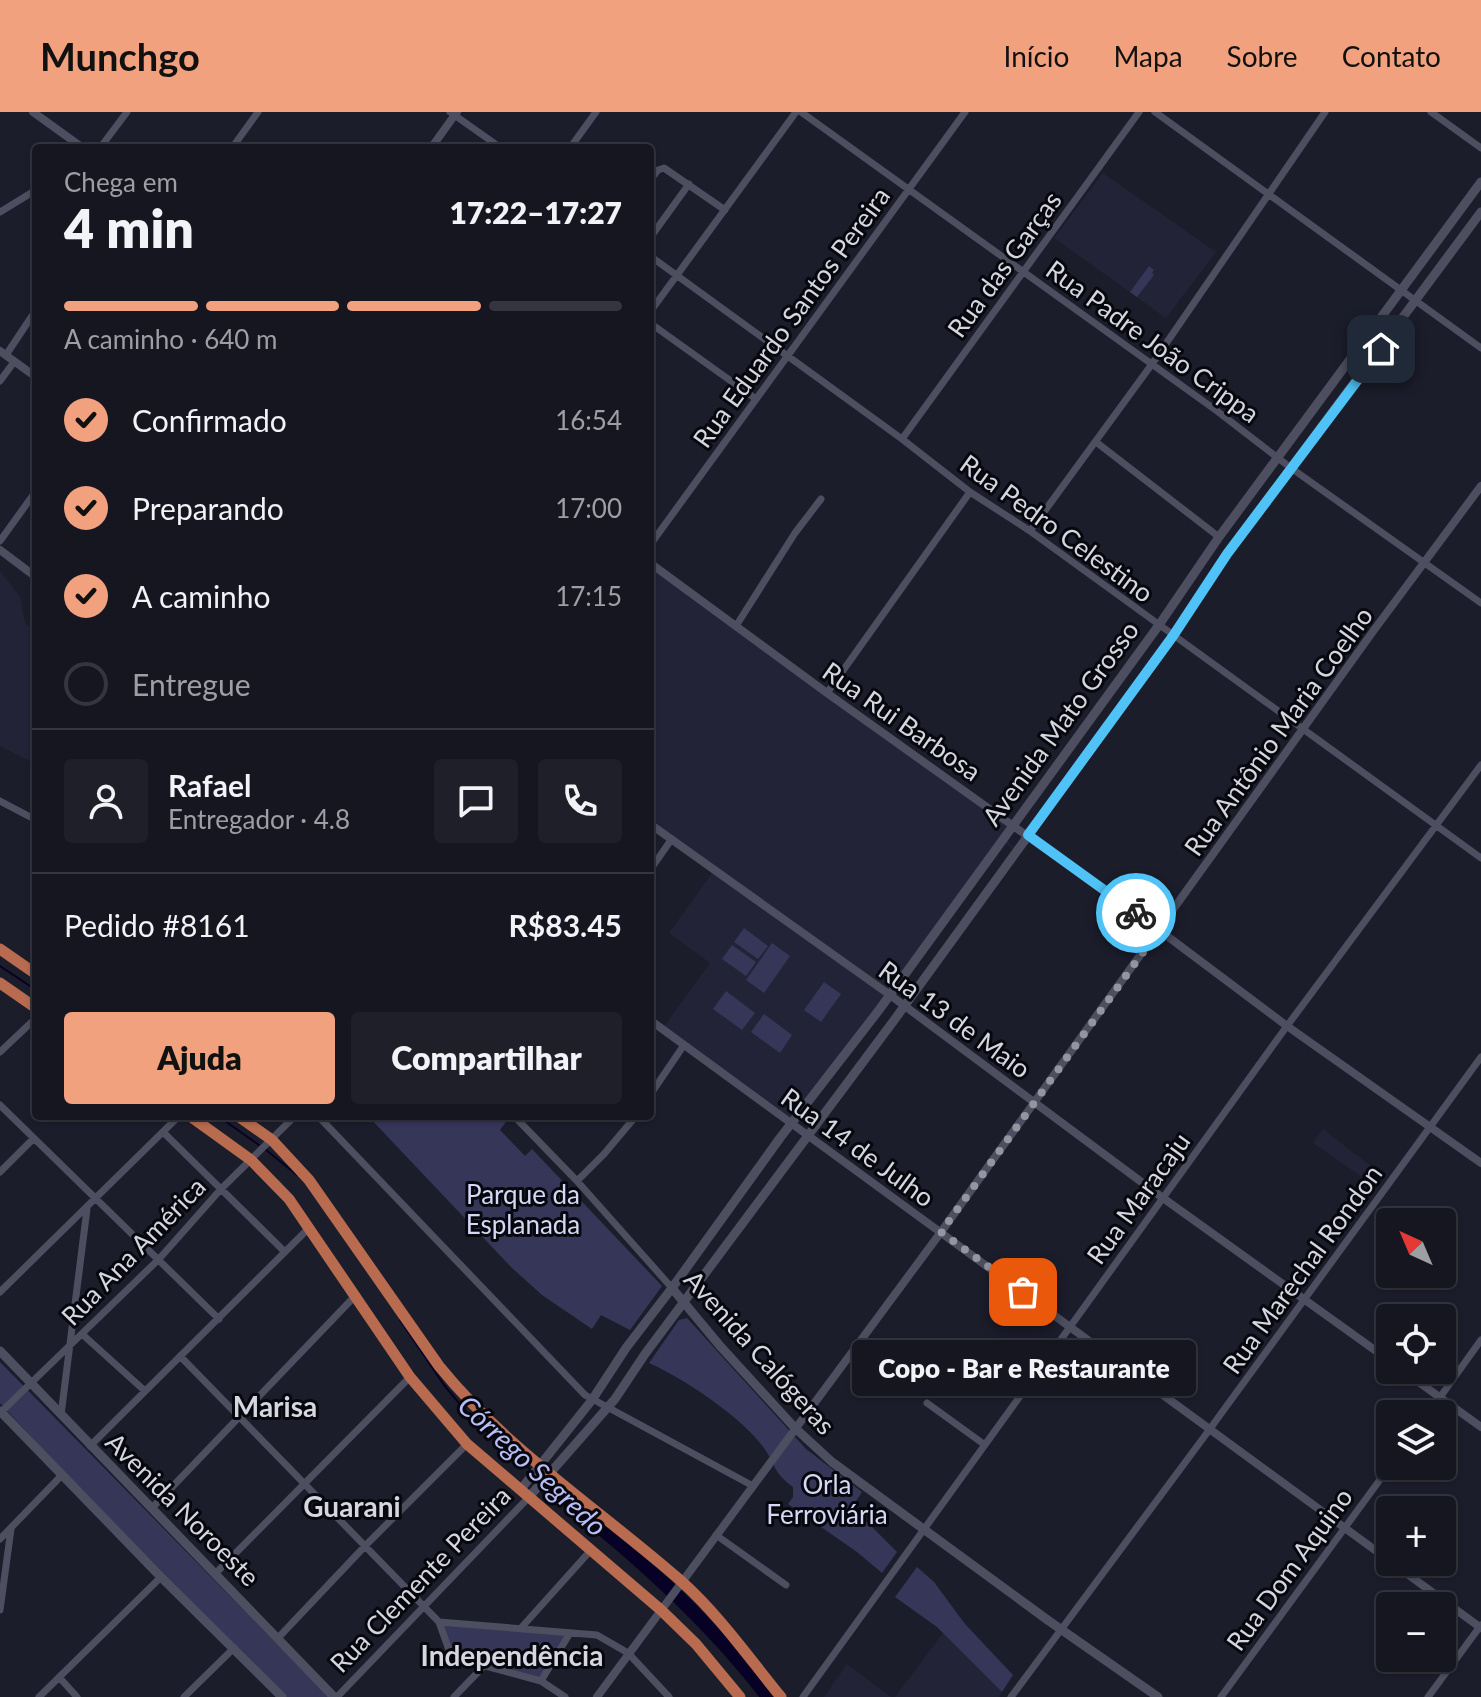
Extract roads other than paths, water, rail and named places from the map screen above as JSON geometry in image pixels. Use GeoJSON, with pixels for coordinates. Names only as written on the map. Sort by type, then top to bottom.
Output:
{"type":"FeatureCollection","features":[{"type":"Feature","properties":{"kind":"main road","name":"Avenida Mato Grosso"},"geometry":{"type":"LineString","coordinates":[[672,1288],[791,1123],[890,995],[1277,457],[1481,182]]}},
{"type":"Feature","properties":{"kind":"main road","name":"Avenida Mato Grosso"},"geometry":{"type":"LineString","coordinates":[[683,1302],[904,1006],[1173,636],[1227,554],[1481,212]]}},
{"type":"Feature","properties":{"kind":"main road"},"geometry":{"type":"LineString","coordinates":[[1219,537],[1227,554]]}},
{"type":"Feature","properties":{"kind":"main road"},"geometry":{"type":"LineString","coordinates":[[0,949],[32,971]]}},
{"type":"Feature","properties":{"kind":"main road"},"geometry":{"type":"LineString","coordinates":[[0,983],[32,1005]]}},
{"type":"Feature","properties":{"kind":"main road"},"geometry":{"type":"LineString","coordinates":[[196,1120],[252,1159],[289,1199],[410,1377],[467,1444],[528,1491],[591,1550],[663,1607],[740,1697]]}},
{"type":"Feature","properties":{"kind":"main road"},"geometry":{"type":"LineString","coordinates":[[244,1120],[272,1140],[309,1180],[459,1392],[548,1478],[678,1586],[781,1697]]}},
{"type":"Feature","properties":{"kind":"main road","name":"Rua Clemente Pereira"},"geometry":{"type":"LineString","coordinates":[[528,1491],[538,1469],[672,1288]]}},
{"type":"Feature","properties":{"kind":"main road","name":"Avenida Calógeras"},"geometry":{"type":"LineString","coordinates":[[672,1288],[795,1428],[832,1462],[1158,1697]]}},
{"type":"Feature","properties":{"kind":"main road","name":"Rua Clemente Pereira"},"geometry":{"type":"LineString","coordinates":[[528,1491],[548,1478],[608,1407],[683,1302]]}},
{"type":"Feature","properties":{"kind":"main road","name":"Avenida Noroeste"},"geometry":{"type":"LineString","coordinates":[[0,1351],[61,1418],[335,1697]]}},
{"type":"Feature","properties":{"kind":"main road"},"geometry":{"type":"LineString","coordinates":[[0,1412],[282,1697]]}},
{"type":"Feature","properties":{"kind":"street"},"geometry":{"type":"LineString","coordinates":[[33,112],[77,144]]}},
{"type":"Feature","properties":{"kind":"street"},"geometry":{"type":"LineString","coordinates":[[103,144],[127,112]]}},
{"type":"Feature","properties":{"kind":"street"},"geometry":{"type":"LineString","coordinates":[[235,144],[258,112]]}},
{"type":"Feature","properties":{"kind":"street"},"geometry":{"type":"LineString","coordinates":[[573,144],[596,112]]}},
{"type":"Feature","properties":{"kind":"street"},"geometry":{"type":"LineString","coordinates":[[654,306],[798,112]]}},
{"type":"Feature","properties":{"kind":"street","name":"Rua Padre João Crippa"},"geometry":{"type":"LineString","coordinates":[[798,112],[1024,271],[1291,468],[1481,603]]}},
{"type":"Feature","properties":{"kind":"street","name":"Rua Eduardo Santos Pereira"},"geometry":{"type":"LineString","coordinates":[[654,539],[965,112]]}},
{"type":"Feature","properties":{"kind":"street","name":"Rua das Garças"},"geometry":{"type":"LineString","coordinates":[[902,439],[1139,112]]}},
{"type":"Feature","properties":{"kind":"street"},"geometry":{"type":"LineString","coordinates":[[1155,112],[1481,348]]}},
{"type":"Feature","properties":{"kind":"street"},"geometry":{"type":"LineString","coordinates":[[1030,531],[1152,364],[1325,112]]}},
{"type":"Feature","properties":{"kind":"street"},"geometry":{"type":"LineString","coordinates":[[1431,112],[1481,148]]}},
{"type":"Feature","properties":{"kind":"street"},"geometry":{"type":"LineString","coordinates":[[434,144],[454,113],[496,144]]}},
{"type":"Feature","properties":{"kind":"street"},"geometry":{"type":"LineString","coordinates":[[654,175],[664,168],[725,210]]}},
{"type":"Feature","properties":{"kind":"street"},"geometry":{"type":"LineString","coordinates":[[654,232],[689,184]]}},
{"type":"Feature","properties":{"kind":"street"},"geometry":{"type":"LineString","coordinates":[[0,212],[32,192]]}},
{"type":"Feature","properties":{"kind":"street","name":"Rua Pedro Celestino"},"geometry":{"type":"LineString","coordinates":[[654,259],[970,492],[1030,531],[1481,858]]}},
{"type":"Feature","properties":{"kind":"street"},"geometry":{"type":"LineString","coordinates":[[32,315],[3,353],[32,374]]}},
{"type":"Feature","properties":{"kind":"street"},"geometry":{"type":"LineString","coordinates":[[654,326],[756,399]]}},
{"type":"Feature","properties":{"kind":"street"},"geometry":{"type":"LineString","coordinates":[[0,381],[14,362]]}},
{"type":"Feature","properties":{"kind":"street"},"geometry":{"type":"LineString","coordinates":[[1096,442],[1219,537]]}},
{"type":"Feature","properties":{"kind":"street","name":"Rua Antônio Maria Coelho"},"geometry":{"type":"LineString","coordinates":[[597,1697],[941,1232],[1481,486]]}},
{"type":"Feature","properties":{"kind":"street"},"geometry":{"type":"LineString","coordinates":[[827,693],[970,492]]}},
{"type":"Feature","properties":{"kind":"street"},"geometry":{"type":"LineString","coordinates":[[0,541],[32,497]]}},
{"type":"Feature","properties":{"kind":"street"},"geometry":{"type":"LineString","coordinates":[[736,626],[795,533],[821,499]]}},
{"type":"Feature","properties":{"kind":"street"},"geometry":{"type":"LineString","coordinates":[[0,550],[32,574]]}},
{"type":"Feature","properties":{"kind":"street","name":"Rua Rui Barbosa"},"geometry":{"type":"LineString","coordinates":[[654,566],[1159,930],[1287,1026],[1481,1163]]}},
{"type":"Feature","properties":{"kind":"street","name":"Rua Maracaju"},"geometry":{"type":"LineString","coordinates":[[803,1697],[1287,1026],[1481,765]]}},
{"type":"Feature","properties":{"kind":"street"},"geometry":{"type":"LineString","coordinates":[[0,801],[32,818]]}},
{"type":"Feature","properties":{"kind":"street","name":"Rua 13 de Maio"},"geometry":{"type":"LineString","coordinates":[[654,827],[890,995],[1163,1198],[1376,1351]]}},
{"type":"Feature","properties":{"kind":"street"},"geometry":{"type":"LineString","coordinates":[[654,864],[671,840]]}},
{"type":"Feature","properties":{"kind":"street"},"geometry":{"type":"LineString","coordinates":[[0,1052],[32,1022]]}},
{"type":"Feature","properties":{"kind":"street","name":"Rua 14 de Julho"},"geometry":{"type":"LineString","coordinates":[[654,1023],[1376,1551]]}},
{"type":"Feature","properties":{"kind":"street"},"geometry":{"type":"LineString","coordinates":[[654,1089],[684,1045]]}},
{"type":"Feature","properties":{"kind":"street","name":"Rua Marechal Rondon"},"geometry":{"type":"LineString","coordinates":[[1011,1697],[1481,1057]]}},
{"type":"Feature","properties":{"kind":"street"},"geometry":{"type":"LineString","coordinates":[[0,1105],[219,1319]]}},
{"type":"Feature","properties":{"kind":"street"},"geometry":{"type":"LineString","coordinates":[[0,1292],[175,1120]]}},
{"type":"Feature","properties":{"kind":"street","name":"Rua Ana América"},"geometry":{"type":"LineString","coordinates":[[0,1412],[159,1259],[221,1189],[291,1120]]}},
{"type":"Feature","properties":{"kind":"street"},"geometry":{"type":"LineString","coordinates":[[322,1120],[592,1400],[753,1486]]}},
{"type":"Feature","properties":{"kind":"street","name":"Avenida Calógeras"},"geometry":{"type":"LineString","coordinates":[[518,1120],[672,1288]]}},
{"type":"Feature","properties":{"kind":"street"},"geometry":{"type":"LineString","coordinates":[[577,1181],[633,1120]]}},
{"type":"Feature","properties":{"kind":"street"},"geometry":{"type":"LineString","coordinates":[[163,1132],[285,1252]]}},
{"type":"Feature","properties":{"kind":"street"},"geometry":{"type":"LineString","coordinates":[[0,1172],[33,1139]]}},
{"type":"Feature","properties":{"kind":"street"},"geometry":{"type":"LineString","coordinates":[[61,1418],[87,1208]]}},
{"type":"Feature","properties":{"kind":"street"},"geometry":{"type":"LineString","coordinates":[[90,1446],[310,1227]]}},
{"type":"Feature","properties":{"kind":"street"},"geometry":{"type":"LineString","coordinates":[[152,1508],[355,1296]]}},
{"type":"Feature","properties":{"kind":"street"},"geometry":{"type":"LineString","coordinates":[[82,1334],[145,1391]]}},
{"type":"Feature","properties":{"kind":"street"},"geometry":{"type":"LineString","coordinates":[[1438,1400],[1481,1340]]}},
{"type":"Feature","properties":{"kind":"street"},"geometry":{"type":"LineString","coordinates":[[180,1356],[439,1622],[449,1650],[463,1660],[483,1667],[541,1681],[565,1697]]}},
{"type":"Feature","properties":{"kind":"street"},"geometry":{"type":"LineString","coordinates":[[216,1573],[410,1377]]}},
{"type":"Feature","properties":{"kind":"street"},"geometry":{"type":"LineString","coordinates":[[1422,1384],[1481,1427]]}},
{"type":"Feature","properties":{"kind":"street"},"geometry":{"type":"LineString","coordinates":[[927,1403],[985,1445]]}},
{"type":"Feature","properties":{"kind":"street"},"geometry":{"type":"LineString","coordinates":[[278,1638],[467,1444]]}},
{"type":"Feature","properties":{"kind":"street"},"geometry":{"type":"LineString","coordinates":[[0,1539],[62,1475]]}},
{"type":"Feature","properties":{"kind":"street","name":"Rua Dom Aquino"},"geometry":{"type":"LineString","coordinates":[[1221,1697],[1380,1480]]}},
{"type":"Feature","properties":{"kind":"street","name":"Rua Clemente Pereira"},"geometry":{"type":"LineString","coordinates":[[335,1697],[424,1607],[528,1491]]}},
{"type":"Feature","properties":{"kind":"street"},"geometry":{"type":"LineString","coordinates":[[0,1610],[11,1527]]}},
{"type":"Feature","properties":{"kind":"street"},"geometry":{"type":"LineString","coordinates":[[716,1535],[786,1585]]}},
{"type":"Feature","properties":{"kind":"street"},"geometry":{"type":"LineString","coordinates":[[521,1628],[591,1550]]}},
{"type":"Feature","properties":{"kind":"street","name":"Rua 14 de Julho"},"geometry":{"type":"LineString","coordinates":[[1410,1576],[1480,1626]]}},
{"type":"Feature","properties":{"kind":"street"},"geometry":{"type":"LineString","coordinates":[[39,1697],[161,1577]]}},
{"type":"Feature","properties":{"kind":"street"},"geometry":{"type":"LineString","coordinates":[[439,1622],[597,1635],[628,1653],[669,1697]]}},
{"type":"Feature","properties":{"kind":"street"},"geometry":{"type":"LineString","coordinates":[[1428,1697],[1480,1626]]}},
{"type":"Feature","properties":{"kind":"street"},"geometry":{"type":"LineString","coordinates":[[541,1681],[570,1633]]}},
{"type":"Feature","properties":{"kind":"street"},"geometry":{"type":"LineString","coordinates":[[184,1697],[234,1648]]}},
{"type":"Feature","properties":{"kind":"street"},"geometry":{"type":"LineString","coordinates":[[454,1697],[483,1667]]}},
{"type":"Feature","properties":{"kind":"street"},"geometry":{"type":"LineString","coordinates":[[59,1677],[77,1697]]}},
{"type":"Feature","properties":{"kind":"waterway","name":"Córrego Segredo"},"geometry":{"type":"LineString","coordinates":[[0,966],[32,987]]}},
{"type":"Feature","properties":{"kind":"waterway","name":"Córrego Segredo"},"geometry":{"type":"LineString","coordinates":[[224,1120],[259,1145]]}},
{"type":"Feature","properties":{"kind":"waterway","name":"Córrego Segredo"},"geometry":{"type":"LineString","coordinates":[[265,1149],[297,1175]]}},
{"type":"Feature","properties":{"kind":"waterway","name":"Córrego Segredo"},"geometry":{"type":"LineString","coordinates":[[400,1320],[444,1385],[468,1414],[532,1471]]}},
{"type":"Feature","properties":{"kind":"waterway","name":"Córrego Segredo"},"geometry":{"type":"LineString","coordinates":[[542,1480],[662,1581],[717,1637],[768,1697]]}},
{"type":"Feature","properties":{"kind":"place","name":"Copo - Bar e Restaurante"},"geometry":{"type":"Point","coordinates":[1023,1292]}},
{"type":"Feature","properties":{"kind":"district","name":"Marisa"},"geometry":{"type":"Point","coordinates":[275,1406]}},
{"type":"Feature","properties":{"kind":"district","name":"Guarani"},"geometry":{"type":"Point","coordinates":[352,1506]}},
{"type":"Feature","properties":{"kind":"district","name":"Independência"},"geometry":{"type":"Point","coordinates":[512,1655]}},
{"type":"Feature","properties":{"kind":"park label","name":"Parque da Esplanada"},"geometry":{"type":"Point","coordinates":[523,1209]}},
{"type":"Feature","properties":{"kind":"park label","name":"Orla Ferroviária"},"geometry":{"type":"Point","coordinates":[827,1499]}}]}
